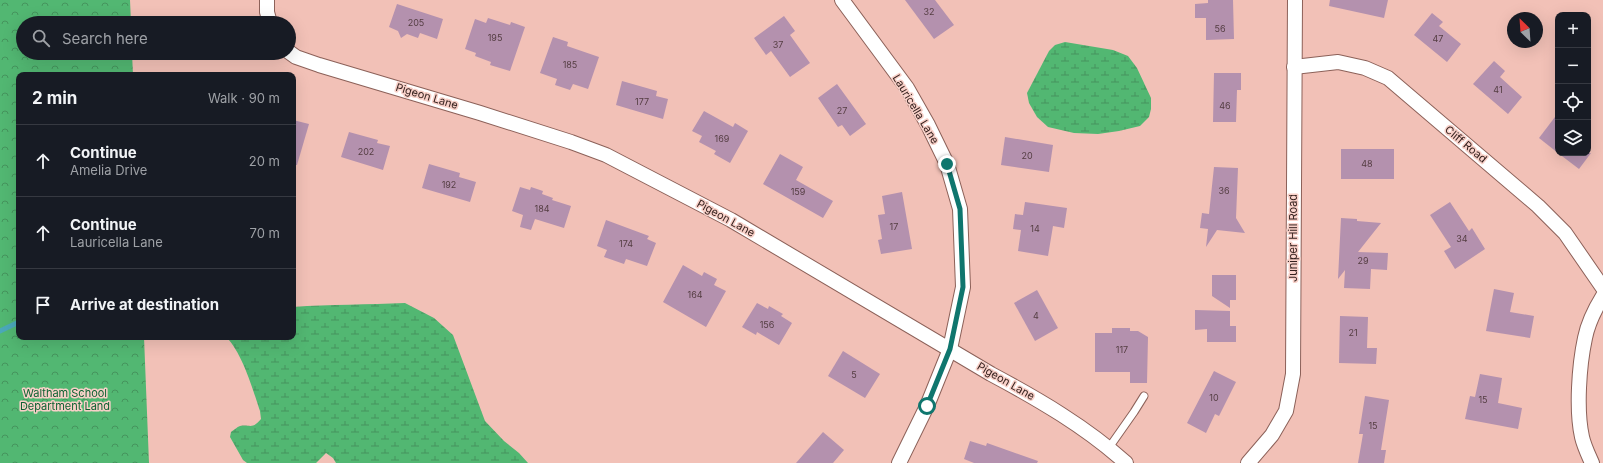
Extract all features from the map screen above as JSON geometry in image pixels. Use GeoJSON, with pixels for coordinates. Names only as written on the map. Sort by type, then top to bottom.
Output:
{"type":"FeatureCollection","features":[{"type":"Feature","properties":{"kind":"street"},"geometry":{"type":"LineString","coordinates":[[267,0],[268,16]]}},
{"type":"Feature","properties":{"kind":"street","name":"Lauricella Lane"},"geometry":{"type":"LineString","coordinates":[[842,0],[907,88],[928,124],[947,164],[960,209],[963,287],[950,349],[927,406],[899,463]]}},
{"type":"Feature","properties":{"kind":"street","name":"Juniper Hill Road"},"geometry":{"type":"LineString","coordinates":[[1248,463],[1272,435],[1286,411],[1293,374],[1295,0]]}},
{"type":"Feature","properties":{"kind":"street","name":"Pigeon Lane"},"geometry":{"type":"LineString","coordinates":[[296,57],[480,113],[571,142],[606,155],[731,220],[991,374],[1035,398],[1074,424],[1126,463]]}},
{"type":"Feature","properties":{"kind":"street","name":"Cliff Road"},"geometry":{"type":"LineString","coordinates":[[1294,67],[1338,62],[1365,68],[1388,78],[1538,206],[1566,233],[1603,288]]}},
{"type":"Feature","properties":{"kind":"street"},"geometry":{"type":"LineString","coordinates":[[1592,463],[1582,437],[1579,414],[1581,366],[1585,337],[1592,315],[1603,296]]}},
{"type":"Feature","properties":{"kind":"lane"},"geometry":{"type":"LineString","coordinates":[[1108,449],[1144,396]]}},
{"type":"Feature","properties":{"kind":"green space","name":"Waltham School Department Land"},"geometry":{"type":"Polygon","coordinates":[[[0,0],[130,0],[131,16],[16,16],[16,60],[132,60],[133,72],[16,72],[16,340],[144,340],[149,463],[0,463],[0,0]]]}},
{"type":"Feature","properties":{"kind":"green space"},"geometry":{"type":"Polygon","coordinates":[[[1065,42],[1113,50],[1128,56],[1137,68],[1151,98],[1149,117],[1140,126],[1098,134],[1074,133],[1048,127],[1037,117],[1029,103],[1027,93],[1049,51],[1055,45],[1065,42]]]}},
{"type":"Feature","properties":{"kind":"green space"},"geometry":{"type":"Polygon","coordinates":[[[405,303],[434,318],[453,335],[485,421],[528,463],[336,463],[333,458],[326,453],[316,463],[247,463],[243,460],[230,437],[231,432],[240,426],[253,426],[261,419],[260,411],[242,361],[229,340],[296,340],[296,307],[405,303]]]}},
{"type":"Feature","properties":{"kind":"building"},"geometry":{"type":"Polygon","coordinates":[[[905,0],[935,0],[954,25],[934,39],[905,0]]]}},
{"type":"Feature","properties":{"kind":"building"},"geometry":{"type":"Polygon","coordinates":[[[1208,0],[1233,0],[1234,39],[1206,40],[1206,18],[1195,18],[1195,4],[1208,3],[1208,0]]]}},
{"type":"Feature","properties":{"kind":"building"},"geometry":{"type":"Polygon","coordinates":[[[1330,0],[1388,0],[1384,18],[1329,6],[1330,0]]]}},
{"type":"Feature","properties":{"kind":"building"},"geometry":{"type":"Polygon","coordinates":[[[397,4],[443,19],[437,39],[420,33],[418,38],[407,34],[401,38],[398,31],[389,27],[397,4]]]}},
{"type":"Feature","properties":{"kind":"building"},"geometry":{"type":"Polygon","coordinates":[[[1432,13],[1443,22],[1439,26],[1461,44],[1447,62],[1414,35],[1432,13]]]}},
{"type":"Feature","properties":{"kind":"building"},"geometry":{"type":"Polygon","coordinates":[[[784,16],[795,31],[790,35],[810,63],[790,77],[771,51],[766,55],[754,38],[784,16]]]}},
{"type":"Feature","properties":{"kind":"building"},"geometry":{"type":"Polygon","coordinates":[[[488,18],[510,25],[511,22],[525,27],[510,71],[490,65],[491,62],[475,56],[476,53],[465,49],[475,19],[486,23],[488,18]]]}},
{"type":"Feature","properties":{"kind":"building"},"geometry":{"type":"Polygon","coordinates":[[[553,37],[568,42],[567,46],[599,57],[588,89],[573,84],[570,90],[555,85],[557,79],[540,73],[553,37]]]}},
{"type":"Feature","properties":{"kind":"building"},"geometry":{"type":"Polygon","coordinates":[[[1494,61],[1505,71],[1500,77],[1522,97],[1508,114],[1473,84],[1494,61]]]}},
{"type":"Feature","properties":{"kind":"building"},"geometry":{"type":"Polygon","coordinates":[[[1214,73],[1241,73],[1241,90],[1237,90],[1236,122],[1213,122],[1214,73]]]}},
{"type":"Feature","properties":{"kind":"building"},"geometry":{"type":"Polygon","coordinates":[[[622,81],[657,91],[656,96],[668,99],[663,119],[616,105],[622,81]]]}},
{"type":"Feature","properties":{"kind":"building"},"geometry":{"type":"Polygon","coordinates":[[[837,84],[866,124],[850,136],[842,125],[838,127],[818,98],[837,84]]]}},
{"type":"Feature","properties":{"kind":"building"},"geometry":{"type":"Polygon","coordinates":[[[704,111],[733,127],[735,123],[748,131],[730,163],[714,154],[716,151],[699,142],[702,136],[692,131],[704,111]]]}},
{"type":"Feature","properties":{"kind":"building"},"geometry":{"type":"Polygon","coordinates":[[[1555,117],[1555,151],[1539,138],[1555,117]]]}},
{"type":"Feature","properties":{"kind":"building"},"geometry":{"type":"Polygon","coordinates":[[[296,121],[309,124],[296,165],[296,121]]]}},
{"type":"Feature","properties":{"kind":"building"},"geometry":{"type":"Polygon","coordinates":[[[349,132],[378,140],[377,143],[390,146],[383,170],[341,157],[349,132]]]}},
{"type":"Feature","properties":{"kind":"building"},"geometry":{"type":"Polygon","coordinates":[[[1005,137],[1053,145],[1049,172],[1001,165],[1005,137]]]}},
{"type":"Feature","properties":{"kind":"building"},"geometry":{"type":"Polygon","coordinates":[[[1341,149],[1394,149],[1394,179],[1341,179],[1341,149]]]}},
{"type":"Feature","properties":{"kind":"building"},"geometry":{"type":"Polygon","coordinates":[[[780,154],[803,167],[796,180],[833,201],[823,218],[763,184],[780,154]]]}},
{"type":"Feature","properties":{"kind":"building"},"geometry":{"type":"Polygon","coordinates":[[[1562,156],[1589,156],[1579,169],[1562,156]]]}},
{"type":"Feature","properties":{"kind":"building"},"geometry":{"type":"Polygon","coordinates":[[[429,164],[460,173],[459,177],[476,182],[470,202],[422,188],[429,164]]]}},
{"type":"Feature","properties":{"kind":"building"},"geometry":{"type":"Polygon","coordinates":[[[1214,167],[1238,168],[1236,218],[1245,233],[1217,230],[1206,247],[1208,229],[1200,228],[1202,213],[1209,214],[1214,167]]]}},
{"type":"Feature","properties":{"kind":"building"},"geometry":{"type":"Polygon","coordinates":[[[520,187],[530,190],[531,187],[543,191],[542,194],[553,198],[552,200],[571,206],[564,228],[535,219],[531,230],[520,227],[523,215],[512,211],[520,187]]]}},
{"type":"Feature","properties":{"kind":"building"},"geometry":{"type":"Polygon","coordinates":[[[902,192],[912,249],[881,254],[878,240],[882,239],[878,215],[885,214],[882,196],[902,192]]]}},
{"type":"Feature","properties":{"kind":"building"},"geometry":{"type":"Polygon","coordinates":[[[1025,202],[1067,208],[1064,228],[1053,226],[1048,256],[1018,251],[1021,230],[1013,229],[1015,214],[1023,215],[1025,202]]]}},
{"type":"Feature","properties":{"kind":"building"},"geometry":{"type":"Polygon","coordinates":[[[1450,202],[1469,231],[1472,228],[1485,249],[1455,269],[1444,251],[1451,247],[1430,215],[1450,202]]]}},
{"type":"Feature","properties":{"kind":"building"},"geometry":{"type":"Polygon","coordinates":[[[1341,218],[1381,223],[1358,252],[1388,253],[1387,270],[1371,269],[1370,289],[1344,288],[1345,270],[1338,279],[1341,218]]]}},
{"type":"Feature","properties":{"kind":"building"},"geometry":{"type":"Polygon","coordinates":[[[606,220],[649,236],[647,239],[656,243],[647,266],[626,259],[624,264],[604,257],[607,250],[597,246],[606,220]]]}},
{"type":"Feature","properties":{"kind":"building"},"geometry":{"type":"Polygon","coordinates":[[[683,265],[702,276],[704,272],[717,279],[714,285],[726,291],[706,327],[663,302],[683,265]]]}},
{"type":"Feature","properties":{"kind":"building"},"geometry":{"type":"Polygon","coordinates":[[[1212,275],[1236,275],[1236,300],[1230,300],[1230,308],[1212,296],[1212,275]]]}},
{"type":"Feature","properties":{"kind":"building"},"geometry":{"type":"Polygon","coordinates":[[[1494,289],[1514,293],[1510,312],[1534,316],[1530,338],[1486,331],[1494,289]]]}},
{"type":"Feature","properties":{"kind":"building"},"geometry":{"type":"Polygon","coordinates":[[[1037,290],[1058,328],[1035,341],[1014,303],[1037,290]]]}},
{"type":"Feature","properties":{"kind":"building"},"geometry":{"type":"Polygon","coordinates":[[[757,303],[768,309],[769,306],[783,314],[781,316],[792,323],[779,345],[757,332],[756,335],[742,327],[757,303]]]}},
{"type":"Feature","properties":{"kind":"building"},"geometry":{"type":"Polygon","coordinates":[[[1195,310],[1230,311],[1230,326],[1236,326],[1236,342],[1207,342],[1207,329],[1195,330],[1195,310]]]}},
{"type":"Feature","properties":{"kind":"building"},"geometry":{"type":"Polygon","coordinates":[[[1340,316],[1368,317],[1367,348],[1377,348],[1376,364],[1339,363],[1340,316]]]}},
{"type":"Feature","properties":{"kind":"building"},"geometry":{"type":"Polygon","coordinates":[[[1112,328],[1130,328],[1130,331],[1138,331],[1148,337],[1147,383],[1130,383],[1130,372],[1095,372],[1095,333],[1112,333],[1112,328]]]}},
{"type":"Feature","properties":{"kind":"building"},"geometry":{"type":"Polygon","coordinates":[[[843,351],[880,374],[865,398],[828,376],[843,351]]]}},
{"type":"Feature","properties":{"kind":"building"},"geometry":{"type":"Polygon","coordinates":[[[1214,371],[1236,382],[1219,416],[1215,414],[1206,433],[1187,423],[1214,371]]]}},
{"type":"Feature","properties":{"kind":"building"},"geometry":{"type":"Polygon","coordinates":[[[1480,374],[1502,378],[1498,403],[1522,408],[1518,429],[1465,419],[1470,396],[1475,397],[1480,374]]]}},
{"type":"Feature","properties":{"kind":"building"},"geometry":{"type":"Polygon","coordinates":[[[1365,396],[1389,400],[1381,450],[1386,450],[1384,463],[1358,463],[1363,434],[1359,434],[1365,396]]]}},
{"type":"Feature","properties":{"kind":"building"},"geometry":{"type":"Polygon","coordinates":[[[823,432],[844,450],[833,463],[796,463],[823,432]]]}},
{"type":"Feature","properties":{"kind":"building"},"geometry":{"type":"Polygon","coordinates":[[[970,441],[986,446],[987,443],[1038,461],[1037,463],[974,463],[964,459],[970,441]]]}},
{"type":"Feature","properties":{"kind":"waterway"},"geometry":{"type":"LineString","coordinates":[[0,331],[16,323]]}},
{"type":"Feature","properties":{"kind":"route"},"geometry":{"type":"LineString","coordinates":[[927,406],[950,349],[963,287],[960,209],[947,164]]}}]}
